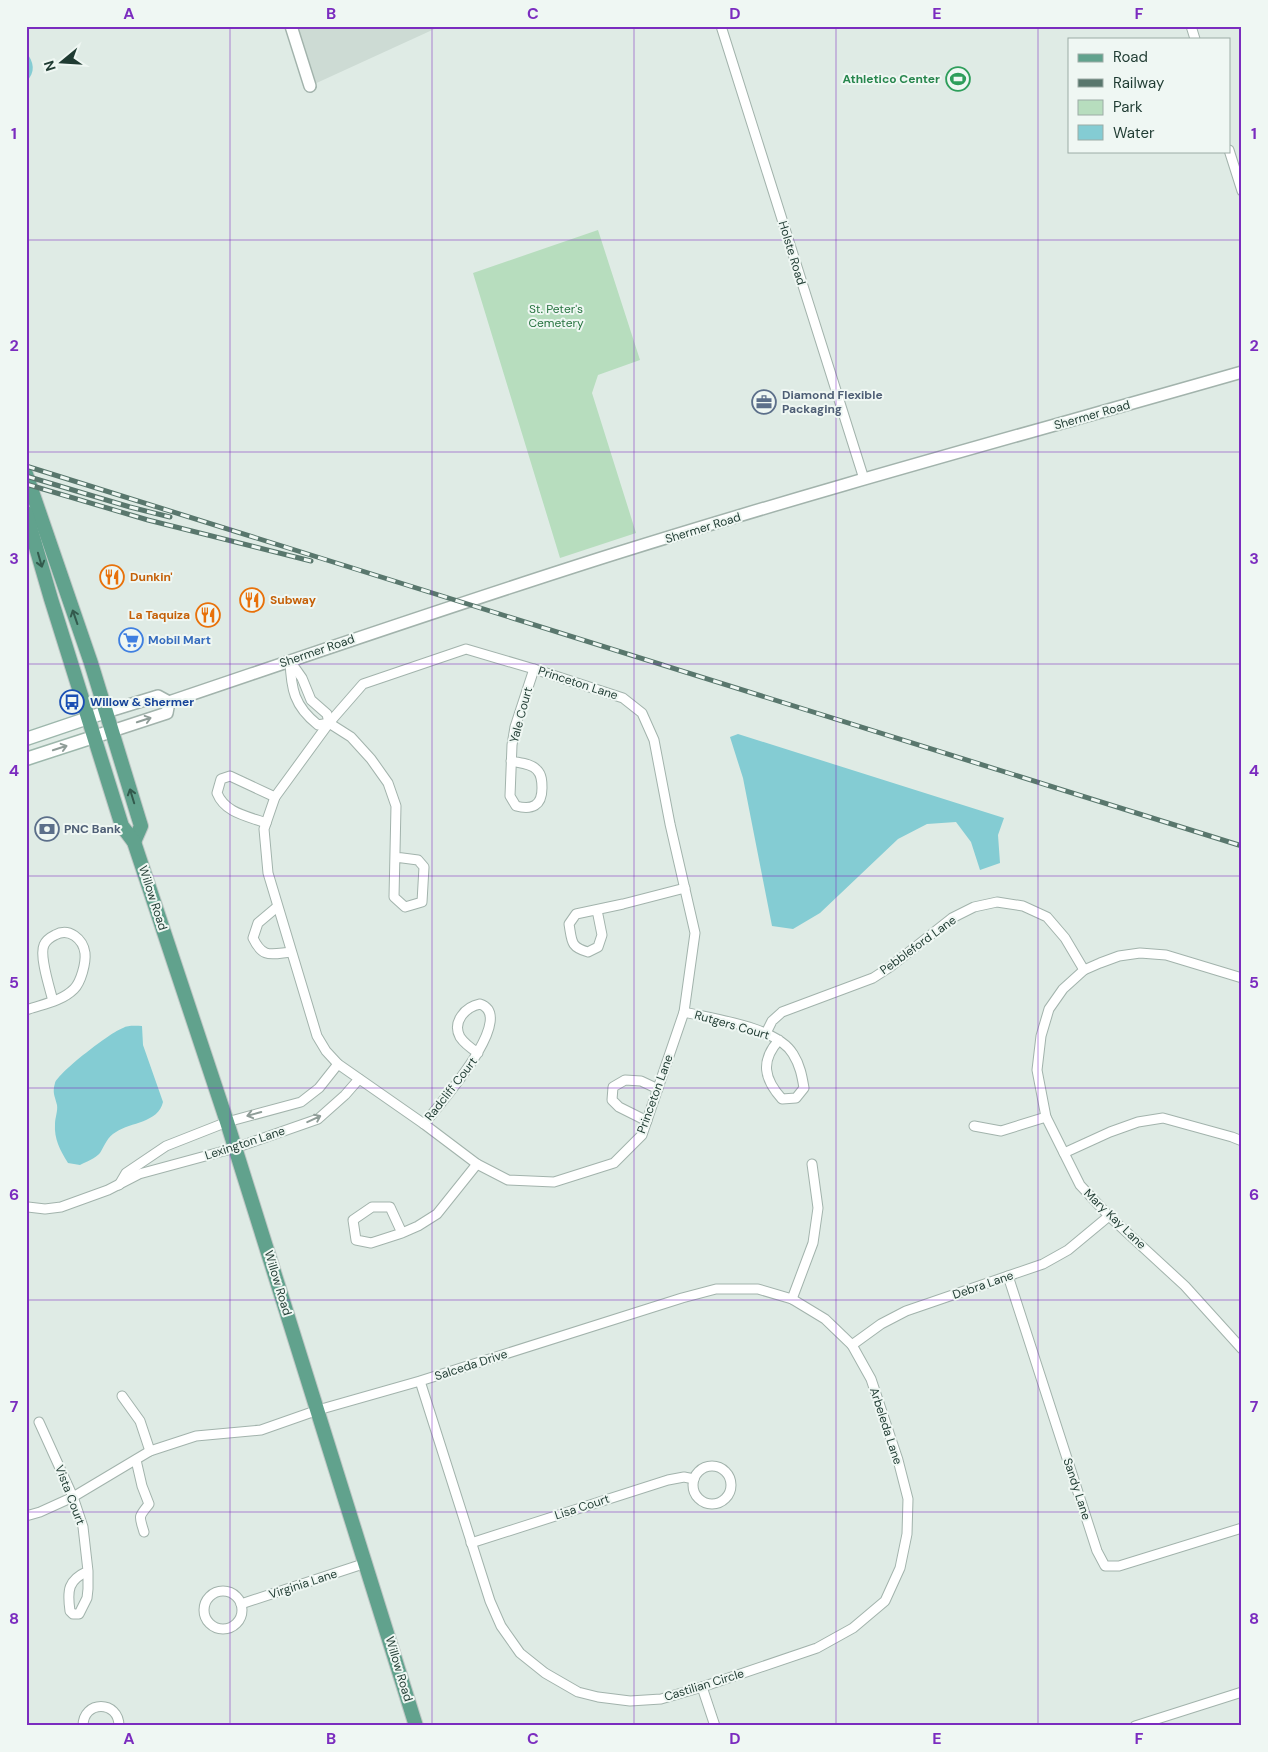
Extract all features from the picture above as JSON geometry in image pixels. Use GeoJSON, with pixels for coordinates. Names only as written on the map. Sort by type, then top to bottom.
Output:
{"type":"FeatureCollection","features":[{"type":"Feature","properties":{"kind":"main road"},"geometry":{"type":"LineString","coordinates":[[26,474],[88,656],[141,826],[134,842]]}},
{"type":"Feature","properties":{"kind":"main road","name":"Willow Road"},"geometry":{"type":"LineString","coordinates":[[26,513],[122,826],[134,842],[227,1122],[416,1726]]}},
{"type":"Feature","properties":{"kind":"main road","name":"Shermer Road"},"geometry":{"type":"LineString","coordinates":[[26,739],[106,712]]}},
{"type":"Feature","properties":{"kind":"main road","name":"Shermer Road"},"geometry":{"type":"LineString","coordinates":[[26,759],[112,731]]}},
{"type":"Feature","properties":{"kind":"street"},"geometry":{"type":"LineString","coordinates":[[291,26],[310,86]]}},
{"type":"Feature","properties":{"kind":"street","name":"Holste Road"},"geometry":{"type":"LineString","coordinates":[[721,26],[864,480]]}},
{"type":"Feature","properties":{"kind":"street"},"geometry":{"type":"LineString","coordinates":[[1191,26],[1195,38]]}},
{"type":"Feature","properties":{"kind":"street"},"geometry":{"type":"LineString","coordinates":[[1230,152],[1242,191]]}},
{"type":"Feature","properties":{"kind":"street","name":"Shermer Road"},"geometry":{"type":"LineString","coordinates":[[106,712],[158,696],[170,702],[290,660],[612,555],[864,480],[1242,372]]}},
{"type":"Feature","properties":{"kind":"street","name":"Princeton Lane"},"geometry":{"type":"LineString","coordinates":[[466,649],[534,669],[623,698],[642,713],[654,740],[670,824],[695,933],[684,1012],[642,1135],[614,1163],[554,1182],[508,1180],[477,1164],[424,1124],[358,1079],[338,1064],[326,1051],[318,1036],[277,908],[268,872],[264,829],[274,797],[329,723],[364,684],[466,649]]}},
{"type":"Feature","properties":{"kind":"street"},"geometry":{"type":"LineString","coordinates":[[290,660],[302,678],[311,700],[327,714],[329,723]]}},
{"type":"Feature","properties":{"kind":"street"},"geometry":{"type":"LineString","coordinates":[[290,660],[290,682],[299,705],[308,717],[318,725],[329,723],[351,737],[371,759],[388,783],[396,806],[394,897],[405,907],[422,902],[424,867],[418,860],[395,857]]}},
{"type":"Feature","properties":{"kind":"street","name":"Yale Court"},"geometry":{"type":"LineString","coordinates":[[511,761],[537,769],[542,779],[542,797],[537,805],[526,808],[516,806],[510,796],[511,761],[515,727],[534,669]]}},
{"type":"Feature","properties":{"kind":"street","name":"Shermer Road"},"geometry":{"type":"LineString","coordinates":[[112,731],[167,713],[170,702]]}},
{"type":"Feature","properties":{"kind":"street"},"geometry":{"type":"LineString","coordinates":[[266,823],[227,809],[220,801],[217,793],[221,780],[230,776],[274,797]]}},
{"type":"Feature","properties":{"kind":"street"},"geometry":{"type":"LineString","coordinates":[[598,910],[602,935],[598,946],[588,952],[578,949],[572,944],[569,924],[576,914],[685,888]]}},
{"type":"Feature","properties":{"kind":"street","name":"Pebbleford Lane"},"geometry":{"type":"LineString","coordinates":[[766,1033],[772,1021],[782,1012],[873,978],[952,918],[974,907],[998,902],[1023,906],[1047,917],[1066,938],[1084,970]]}},
{"type":"Feature","properties":{"kind":"street"},"geometry":{"type":"LineString","coordinates":[[277,908],[258,923],[253,938],[258,949],[267,954],[291,952]]}},
{"type":"Feature","properties":{"kind":"street"},"geometry":{"type":"LineString","coordinates":[[26,1010],[54,1001],[59,999],[75,989],[80,981],[85,961],[85,952],[75,935],[67,932],[60,932],[50,938],[44,945],[42,955],[54,1001]]}},
{"type":"Feature","properties":{"kind":"street","name":"Mary Kay Lane"},"geometry":{"type":"LineString","coordinates":[[1242,978],[1166,955],[1140,952],[1119,956],[1084,970],[1063,988],[1050,1008],[1041,1036],[1037,1070],[1046,1117],[1080,1185],[1108,1216],[1185,1286],[1242,1349]]}},
{"type":"Feature","properties":{"kind":"street","name":"Radcliff Court"},"geometry":{"type":"LineString","coordinates":[[424,1124],[478,1053],[489,1031],[491,1014],[480,1004],[465,1010],[458,1025],[461,1039],[478,1053]]}},
{"type":"Feature","properties":{"kind":"street","name":"Rutgers Court"},"geometry":{"type":"LineString","coordinates":[[684,1012],[766,1033],[779,1040],[793,1053],[801,1070],[804,1088],[796,1098],[782,1099],[774,1089],[767,1073],[767,1058],[779,1040]]}},
{"type":"Feature","properties":{"kind":"street","name":"Lexington Lane"},"geometry":{"type":"LineString","coordinates":[[119,1185],[126,1173],[166,1146],[227,1122],[301,1102],[319,1088],[338,1064]]}},
{"type":"Feature","properties":{"kind":"street","name":"Lexington Lane"},"geometry":{"type":"LineString","coordinates":[[27,1208],[45,1209],[60,1207],[108,1190],[139,1174],[235,1148],[318,1119],[346,1095],[358,1079]]}},
{"type":"Feature","properties":{"kind":"street"},"geometry":{"type":"LineString","coordinates":[[646,1120],[619,1107],[612,1100],[613,1087],[625,1080],[641,1081],[658,1089]]}},
{"type":"Feature","properties":{"kind":"street"},"geometry":{"type":"LineString","coordinates":[[974,1126],[1001,1132],[1046,1117]]}},
{"type":"Feature","properties":{"kind":"street"},"geometry":{"type":"LineString","coordinates":[[1064,1153],[1110,1132],[1138,1122],[1163,1118],[1242,1141]]}},
{"type":"Feature","properties":{"kind":"street"},"geometry":{"type":"LineString","coordinates":[[159,1151],[165,1166]]}},
{"type":"Feature","properties":{"kind":"street"},"geometry":{"type":"LineString","coordinates":[[402,1233],[390,1207],[372,1207],[353,1220],[356,1240],[371,1244],[402,1233],[418,1226],[437,1214],[477,1164]]}},
{"type":"Feature","properties":{"kind":"street"},"geometry":{"type":"LineString","coordinates":[[792,1299],[813,1243],[818,1208],[812,1164]]}},
{"type":"Feature","properties":{"kind":"street","name":"Debra Lane"},"geometry":{"type":"LineString","coordinates":[[852,1345],[881,1324],[906,1311],[1043,1264],[1068,1250],[1108,1216]]}},
{"type":"Feature","properties":{"kind":"street","name":"Sandy Lane"},"geometry":{"type":"LineString","coordinates":[[1008,1276],[1097,1551],[1105,1566],[1119,1566],[1242,1528]]}},
{"type":"Feature","properties":{"kind":"street","name":"Salceda Drive"},"geometry":{"type":"LineString","coordinates":[[26,1516],[40,1512],[73,1497],[150,1451],[196,1436],[261,1430],[318,1410],[420,1381],[682,1298],[716,1289],[758,1290],[792,1299]]}},
{"type":"Feature","properties":{"kind":"street","name":"Arbeleda Lane"},"geometry":{"type":"LineString","coordinates":[[792,1299],[825,1319],[852,1345],[871,1379],[898,1460],[908,1499],[907,1534],[900,1568],[893,1584]]}},
{"type":"Feature","properties":{"kind":"street","name":"Castilian Circle"},"geometry":{"type":"LineString","coordinates":[[420,1381],[490,1601],[501,1626],[520,1653],[544,1674],[578,1692],[598,1697],[630,1701],[661,1699],[817,1648],[853,1628],[885,1600],[893,1584]]}},
{"type":"Feature","properties":{"kind":"street"},"geometry":{"type":"LineString","coordinates":[[122,1396],[140,1421],[150,1451]]}},
{"type":"Feature","properties":{"kind":"street","name":"Vista Court"},"geometry":{"type":"LineString","coordinates":[[39,1422],[73,1497],[83,1527],[88,1571]]}},
{"type":"Feature","properties":{"kind":"street"},"geometry":{"type":"LineString","coordinates":[[136,1460],[142,1486],[149,1504],[140,1514],[144,1532]]}},
{"type":"Feature","properties":{"kind":"street"},"geometry":{"type":"LineString","coordinates":[[707,1466],[719,1467],[729,1475],[731,1481],[729,1493],[725,1498],[714,1504],[702,1501],[694,1491],[694,1479],[701,1469],[707,1466]]}},
{"type":"Feature","properties":{"kind":"street","name":"Lisa Court"},"geometry":{"type":"LineString","coordinates":[[472,1543],[668,1480],[684,1477],[694,1479]]}},
{"type":"Feature","properties":{"kind":"street","name":"Virginia Lane"},"geometry":{"type":"LineString","coordinates":[[241,1604],[366,1563]]}},
{"type":"Feature","properties":{"kind":"street"},"geometry":{"type":"LineString","coordinates":[[220,1591],[233,1594],[241,1604],[242,1610],[238,1622],[228,1628],[216,1628],[211,1625],[204,1615],[205,1603],[208,1597],[220,1591]]}},
{"type":"Feature","properties":{"kind":"street"},"geometry":{"type":"LineString","coordinates":[[702,1687],[715,1726]]}},
{"type":"Feature","properties":{"kind":"street"},"geometry":{"type":"LineString","coordinates":[[1135,1726],[1149,1724],[1242,1692]]}},
{"type":"Feature","properties":{"kind":"street"},"geometry":{"type":"LineString","coordinates":[[83,1726],[84,1717],[92,1708],[104,1706],[115,1712],[119,1726]]}},
{"type":"Feature","properties":{"kind":"shaded area"},"geometry":{"type":"Polygon","coordinates":[[[291,26],[441,26],[310,86],[291,26]]]}},
{"type":"Feature","properties":{"kind":"green space","name":"St. Peter's Cemetery"},"geometry":{"type":"Polygon","coordinates":[[[598,230],[640,360],[598,375],[592,393],[636,533],[560,558],[473,273],[598,230]]]}},
{"type":"Feature","properties":{"kind":"water"},"geometry":{"type":"Polygon","coordinates":[[[26,52],[31,60],[33,71],[26,82],[26,52]]]}},
{"type":"Feature","properties":{"kind":"water"},"geometry":{"type":"Polygon","coordinates":[[[738,734],[1004,818],[998,835],[1000,863],[980,870],[971,842],[956,822],[927,824],[898,839],[820,913],[793,929],[772,926],[743,778],[730,737],[738,734]]]}},
{"type":"Feature","properties":{"kind":"water"},"geometry":{"type":"Polygon","coordinates":[[[142,1026],[143,1045],[163,1102],[160,1109],[150,1118],[110,1136],[100,1153],[93,1158],[80,1165],[68,1163],[55,1135],[57,1107],[54,1092],[55,1083],[75,1062],[117,1031],[125,1027],[142,1026]]]}},
{"type":"Feature","properties":{"kind":"railway"},"geometry":{"type":"LineString","coordinates":[[26,466],[1242,846]]}},
{"type":"Feature","properties":{"kind":"railway"},"geometry":{"type":"LineString","coordinates":[[26,476],[170,517]]}},
{"type":"Feature","properties":{"kind":"railway"},"geometry":{"type":"LineString","coordinates":[[26,484],[148,520],[311,561]]}},
{"type":"Feature","properties":{"kind":"place","name":"Athletico Center"},"geometry":{"type":"Point","coordinates":[958,79]}},
{"type":"Feature","properties":{"kind":"place","name":"Diamond Flexible Packaging"},"geometry":{"type":"Point","coordinates":[764,402]}},
{"type":"Feature","properties":{"kind":"place","name":"Dunkin'"},"geometry":{"type":"Point","coordinates":[112,577]}},
{"type":"Feature","properties":{"kind":"place","name":"Subway"},"geometry":{"type":"Point","coordinates":[252,600]}},
{"type":"Feature","properties":{"kind":"place","name":"La Taquiza"},"geometry":{"type":"Point","coordinates":[208,615]}},
{"type":"Feature","properties":{"kind":"place","name":"Mobil Mart"},"geometry":{"type":"Point","coordinates":[131,640]}},
{"type":"Feature","properties":{"kind":"place","name":"Willow & Shermer"},"geometry":{"type":"Point","coordinates":[72,702]}},
{"type":"Feature","properties":{"kind":"place","name":"PNC Bank"},"geometry":{"type":"Point","coordinates":[47,829]}}]}
